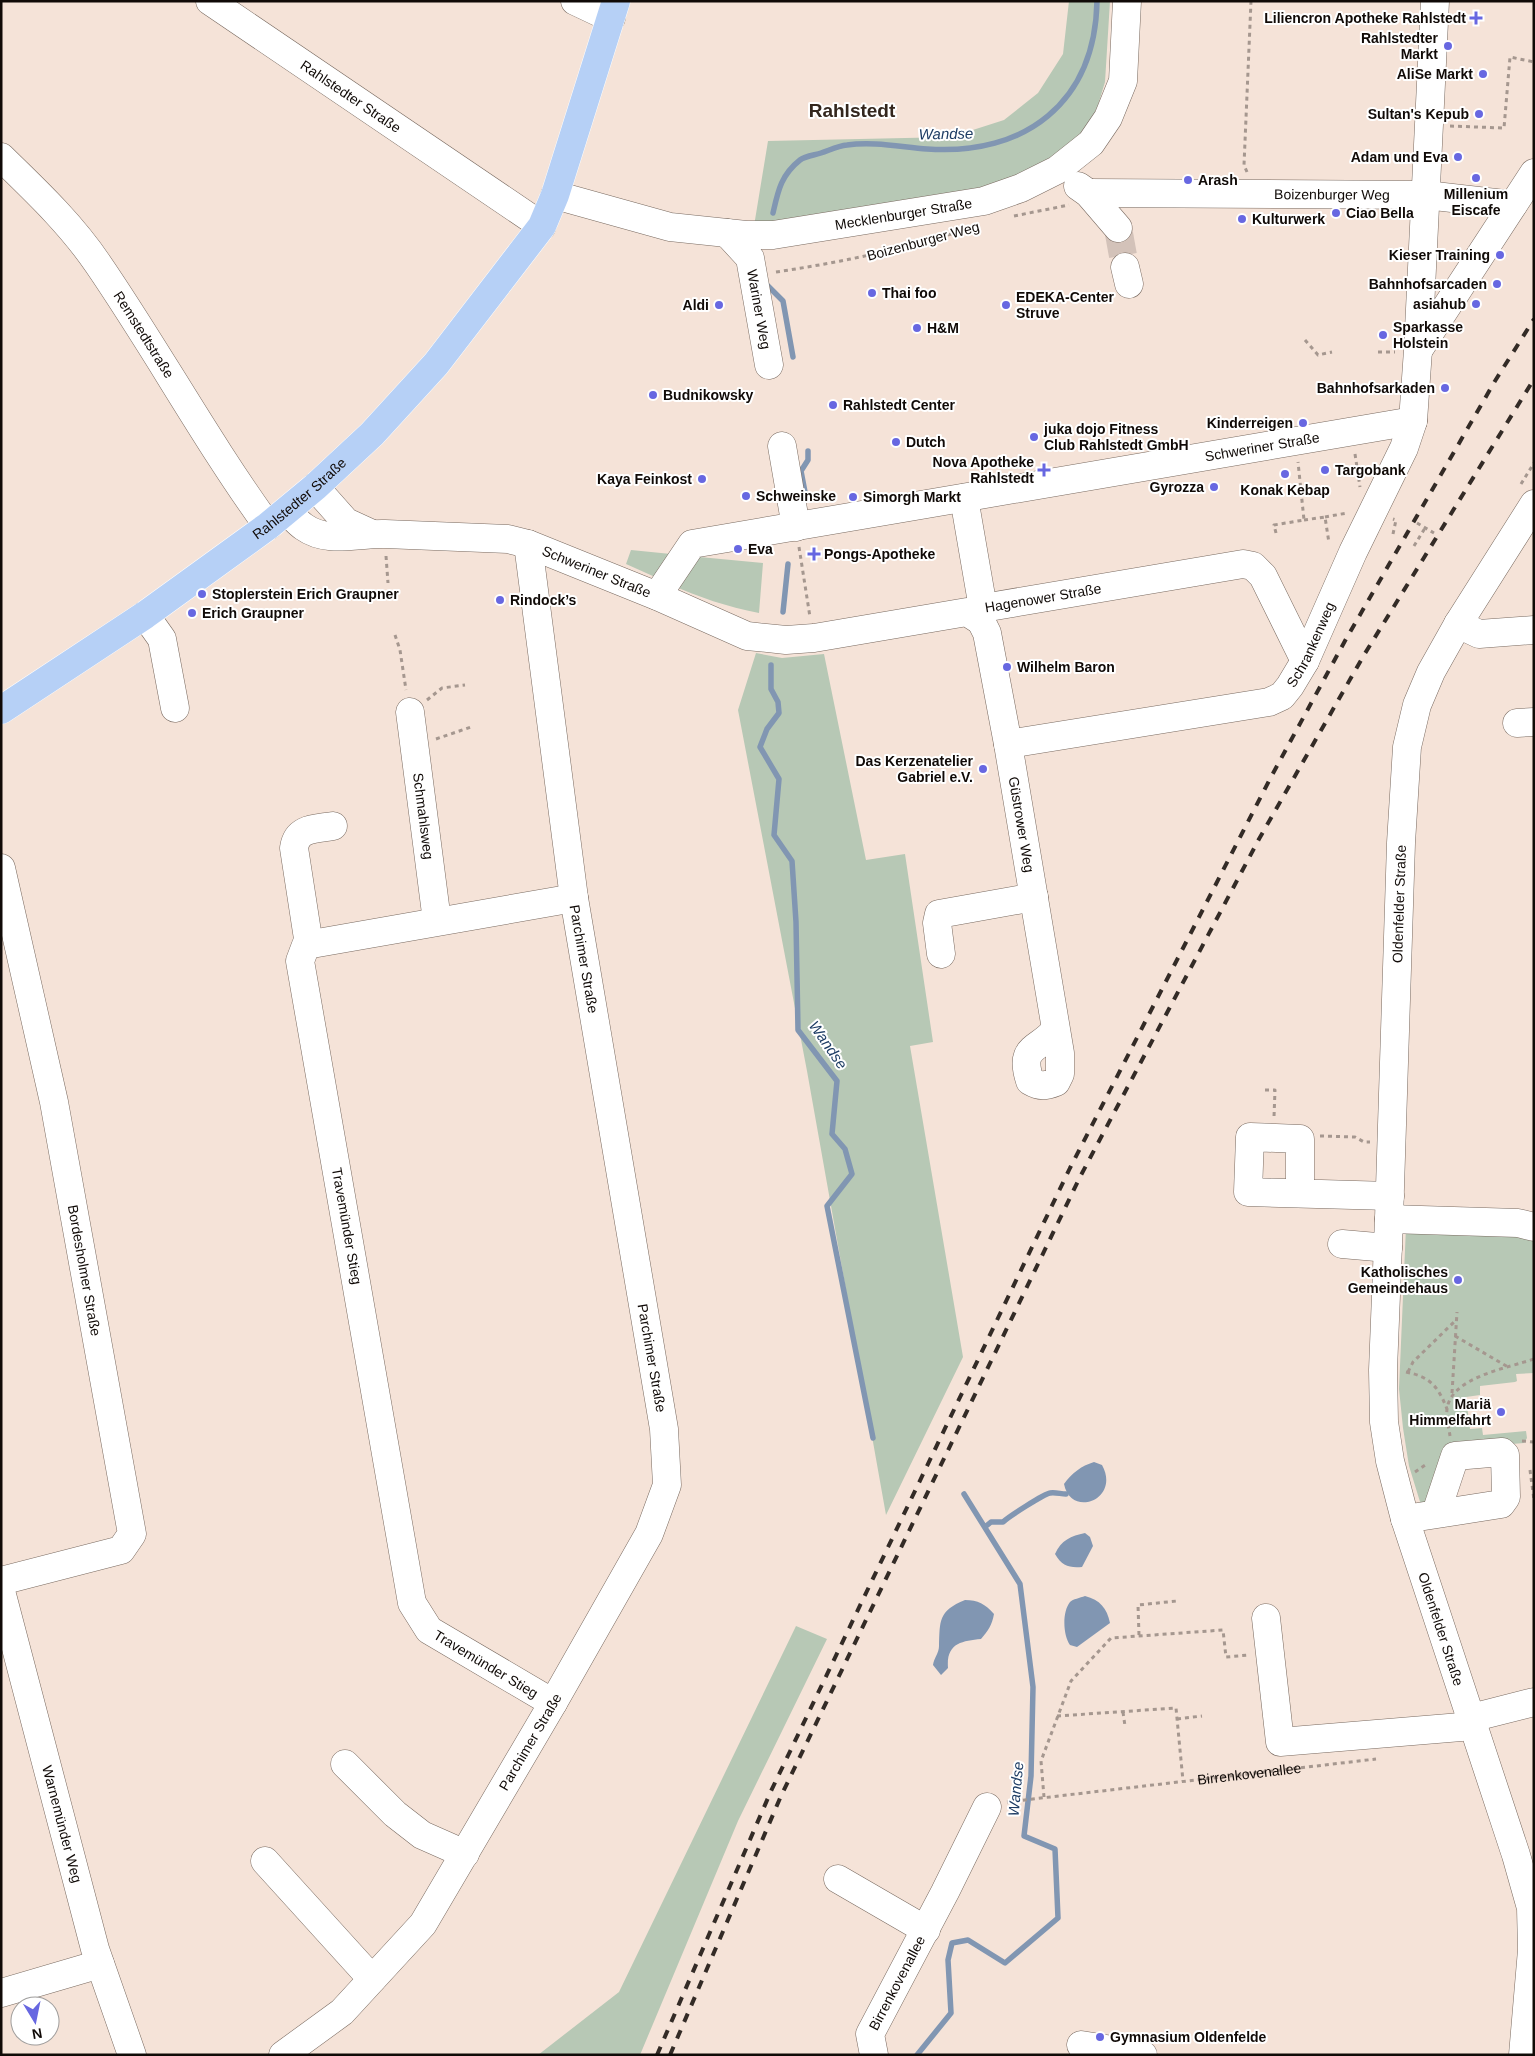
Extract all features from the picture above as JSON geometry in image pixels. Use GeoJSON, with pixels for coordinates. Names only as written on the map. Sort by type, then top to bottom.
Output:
{"type":"FeatureCollection","features":[{"type":"Feature","properties":{"kind":"main road","name":"Rahlstedter Straße"},"geometry":{"type":"LineString","coordinates":[[1,710],[145,615],[278,519],[372,434],[436,364],[542,226],[555,195],[614,9]]}},
{"type":"Feature","properties":{"kind":"street","name":"Rahlstedter Straße"},"geometry":{"type":"LineString","coordinates":[[210,1],[542,226]]}},
{"type":"Feature","properties":{"kind":"street"},"geometry":{"type":"LineString","coordinates":[[575,1],[614,9]]}},
{"type":"Feature","properties":{"kind":"street","name":"Mecklenburger Straße"},"geometry":{"type":"LineString","coordinates":[[555,195],[670,227],[727,233],[773,235],[984,201],[1021,188],[1057,170],[1091,143],[1108,118],[1123,82],[1127,1]]}},
{"type":"Feature","properties":{"kind":"street","name":"Schrankenweg"},"geometry":{"type":"LineString","coordinates":[[1008,744],[1270,702],[1282,696],[1305,661],[1353,552],[1404,448],[1413,421],[1436,1]]}},
{"type":"Feature","properties":{"kind":"street","name":"Remstedtstraße"},"geometry":{"type":"LineString","coordinates":[[1,157],[67,223],[98,263],[221,460],[278,519]]}},
{"type":"Feature","properties":{"kind":"street"},"geometry":{"type":"LineString","coordinates":[[1057,170],[1088,192],[1118,228]]}},
{"type":"Feature","properties":{"kind":"street"},"geometry":{"type":"LineString","coordinates":[[1418,350],[1534,173]]}},
{"type":"Feature","properties":{"kind":"street","name":"Boizenburger Weg"},"geometry":{"type":"LineString","coordinates":[[1088,192],[1426,195],[1513,205]]}},
{"type":"Feature","properties":{"kind":"street","name":"Wariner Weg"},"geometry":{"type":"LineString","coordinates":[[727,233],[750,258],[769,365]]}},
{"type":"Feature","properties":{"kind":"street","name":"Schweriner Straße"},"geometry":{"type":"LineString","coordinates":[[278,519],[314,532],[337,537],[370,533],[508,539],[528,544],[657,596],[692,544],[1413,421]]}},
{"type":"Feature","properties":{"kind":"street"},"geometry":{"type":"LineString","coordinates":[[782,446],[796,527]]}},
{"type":"Feature","properties":{"kind":"street","name":"Schweriner Straße"},"geometry":{"type":"LineString","coordinates":[[315,487],[346,522],[370,533]]}},
{"type":"Feature","properties":{"kind":"street"},"geometry":{"type":"LineString","coordinates":[[964,498],[982,615]]}},
{"type":"Feature","properties":{"kind":"street","name":"Oldenfelder Straße"},"geometry":{"type":"LineString","coordinates":[[1523,2055],[1532,1950],[1531,1908],[1516,1855],[1405,1519],[1395,1485],[1384,1422],[1395,1371],[1388,1248],[1401,843],[1407,748],[1420,697],[1431,672],[1458,624],[1534,504]]}},
{"type":"Feature","properties":{"kind":"street","name":"Parchimer Straße"},"geometry":{"type":"LineString","coordinates":[[283,2055],[342,2012],[423,1924],[553,1703],[649,1534],[667,1485],[664,1429],[574,898],[528,544]]}},
{"type":"Feature","properties":{"kind":"street","name":"Hagenower Straße"},"geometry":{"type":"LineString","coordinates":[[657,596],[747,636],[786,640],[814,638],[968,612],[982,615],[1195,571],[1243,564],[1253,566],[1263,576],[1305,661]]}},
{"type":"Feature","properties":{"kind":"street"},"geometry":{"type":"LineString","coordinates":[[145,615],[162,638],[174,708]]}},
{"type":"Feature","properties":{"kind":"street","name":"Güstrower Weg"},"geometry":{"type":"LineString","coordinates":[[982,615],[1008,744],[1056,1029]]}},
{"type":"Feature","properties":{"kind":"street"},"geometry":{"type":"LineString","coordinates":[[1458,624],[1479,634],[1534,630]]}},
{"type":"Feature","properties":{"kind":"street","name":"Schmahlsweg"},"geometry":{"type":"LineString","coordinates":[[410,712],[437,921]]}},
{"type":"Feature","properties":{"kind":"street"},"geometry":{"type":"LineString","coordinates":[[333,826],[305,832],[295,839],[294,848],[309,944],[574,898]]}},
{"type":"Feature","properties":{"kind":"street","name":"Bordesholmer Straße"},"geometry":{"type":"LineString","coordinates":[[1,868],[54,1102],[132,1534],[121,1550],[1,1581]]}},
{"type":"Feature","properties":{"kind":"street"},"geometry":{"type":"LineString","coordinates":[[941,954],[937,923],[939,914],[1034,897]]}},
{"type":"Feature","properties":{"kind":"street","name":"Travemünder Stieg"},"geometry":{"type":"LineString","coordinates":[[309,944],[306,945],[300,961],[412,1603],[429,1630],[553,1703]]}},
{"type":"Feature","properties":{"kind":"street"},"geometry":{"type":"LineString","coordinates":[[1300,1193],[1300,1139],[1250,1137],[1248,1192],[1300,1193],[1390,1208],[1518,1223],[1534,1227]]}},
{"type":"Feature","properties":{"kind":"street"},"geometry":{"type":"LineString","coordinates":[[1342,1244],[1388,1248]]}},
{"type":"Feature","properties":{"kind":"street"},"geometry":{"type":"LineString","coordinates":[[1405,1519],[1436,1513]]}},
{"type":"Feature","properties":{"kind":"street","name":"Warnemünder Weg"},"geometry":{"type":"LineString","coordinates":[[1,1590],[99,1960],[132,2055]]}},
{"type":"Feature","properties":{"kind":"street"},"geometry":{"type":"LineString","coordinates":[[1266,1618],[1280,1742],[1472,1722],[1534,1702]]}},
{"type":"Feature","properties":{"kind":"street"},"geometry":{"type":"LineString","coordinates":[[345,1764],[395,1814],[422,1835],[465,1854]]}},
{"type":"Feature","properties":{"kind":"street","name":"Birrenkovenallee"},"geometry":{"type":"LineString","coordinates":[[874,2055],[870,2034],[926,1930],[987,1807]]}},
{"type":"Feature","properties":{"kind":"street"},"geometry":{"type":"LineString","coordinates":[[265,1862],[372,1979]]}},
{"type":"Feature","properties":{"kind":"street"},"geometry":{"type":"LineString","coordinates":[[838,1879],[926,1930]]}},
{"type":"Feature","properties":{"kind":"street"},"geometry":{"type":"LineString","coordinates":[[1,1983],[99,1960]]}},
{"type":"Feature","properties":{"kind":"street"},"geometry":{"type":"LineString","coordinates":[[1,1994],[99,1960]]}},
{"type":"Feature","properties":{"kind":"street"},"geometry":{"type":"LineString","coordinates":[[1081,2045],[1142,2055]]}},
{"type":"Feature","properties":{"kind":"path"},"geometry":{"type":"LineString","coordinates":[[1251,1],[1244,165],[1257,193]]}},
{"type":"Feature","properties":{"kind":"path"},"geometry":{"type":"LineString","coordinates":[[1430,125],[1504,128],[1510,57],[1534,62]]}},
{"type":"Feature","properties":{"kind":"path"},"geometry":{"type":"LineString","coordinates":[[1013,216],[1066,207],[1088,192]]}},
{"type":"Feature","properties":{"kind":"path","name":"Boizenburger Weg"},"geometry":{"type":"LineString","coordinates":[[753,276],[843,262],[935,240],[978,226]]}},
{"type":"Feature","properties":{"kind":"path"},"geometry":{"type":"LineString","coordinates":[[1305,340],[1318,355],[1332,352]]}},
{"type":"Feature","properties":{"kind":"path"},"geometry":{"type":"LineString","coordinates":[[1351,431],[1360,488]]}},
{"type":"Feature","properties":{"kind":"path"},"geometry":{"type":"LineString","coordinates":[[1295,441],[1304,520]]}},
{"type":"Feature","properties":{"kind":"path"},"geometry":{"type":"LineString","coordinates":[[1276,533],[1274,525],[1349,512]]}},
{"type":"Feature","properties":{"kind":"path"},"geometry":{"type":"LineString","coordinates":[[1325,517],[1329,543]]}},
{"type":"Feature","properties":{"kind":"path"},"geometry":{"type":"LineString","coordinates":[[1393,534],[1396,520]]}},
{"type":"Feature","properties":{"kind":"path"},"geometry":{"type":"LineString","coordinates":[[1417,523],[1434,533]]}},
{"type":"Feature","properties":{"kind":"path"},"geometry":{"type":"LineString","coordinates":[[796,527],[814,638]]}},
{"type":"Feature","properties":{"kind":"path"},"geometry":{"type":"LineString","coordinates":[[1414,546],[1425,528]]}},
{"type":"Feature","properties":{"kind":"path"},"geometry":{"type":"LineString","coordinates":[[395,634],[400,650],[410,712],[442,688],[465,685]]}},
{"type":"Feature","properties":{"kind":"path"},"geometry":{"type":"LineString","coordinates":[[414,746],[471,727]]}},
{"type":"Feature","properties":{"kind":"path"},"geometry":{"type":"LineString","coordinates":[[1265,1090],[1275,1090],[1274,1138]]}},
{"type":"Feature","properties":{"kind":"path"},"geometry":{"type":"LineString","coordinates":[[1300,1139],[1308,1136],[1355,1137],[1364,1142],[1391,1143]]}},
{"type":"Feature","properties":{"kind":"path"},"geometry":{"type":"LineString","coordinates":[[1447,1409],[1452,1394],[1457,1312]]}},
{"type":"Feature","properties":{"kind":"path"},"geometry":{"type":"LineString","coordinates":[[1395,1371],[1413,1362],[1456,1321]]}},
{"type":"Feature","properties":{"kind":"path"},"geometry":{"type":"LineString","coordinates":[[1455,1336],[1508,1368]]}},
{"type":"Feature","properties":{"kind":"path"},"geometry":{"type":"LineString","coordinates":[[1452,1394],[1459,1386],[1485,1375],[1534,1359]]}},
{"type":"Feature","properties":{"kind":"path"},"geometry":{"type":"LineString","coordinates":[[1395,1371],[1424,1377],[1439,1390],[1447,1409],[1450,1438],[1446,1444]]}},
{"type":"Feature","properties":{"kind":"path"},"geometry":{"type":"LineString","coordinates":[[1395,1485],[1431,1461]]}},
{"type":"Feature","properties":{"kind":"path"},"geometry":{"type":"LineString","coordinates":[[1529,1461],[1534,1500]]}},
{"type":"Feature","properties":{"kind":"path"},"geometry":{"type":"LineString","coordinates":[[1139,1636],[1138,1605],[1176,1601]]}},
{"type":"Feature","properties":{"kind":"path"},"geometry":{"type":"LineString","coordinates":[[1044,1798],[1041,1761],[1071,1681],[1111,1638],[1223,1630],[1226,1657],[1270,1653]]}},
{"type":"Feature","properties":{"kind":"path"},"geometry":{"type":"LineString","coordinates":[[1057,1716],[1176,1708],[1183,1781]]}},
{"type":"Feature","properties":{"kind":"path"},"geometry":{"type":"LineString","coordinates":[[1123,1712],[1125,1726]]}},
{"type":"Feature","properties":{"kind":"path"},"geometry":{"type":"LineString","coordinates":[[1177,1719],[1202,1716]]}},
{"type":"Feature","properties":{"kind":"path","name":"Birrenkovenallee"},"geometry":{"type":"LineString","coordinates":[[1017,1800],[1386,1758]]}},
{"type":"Feature","properties":{"kind":"green space"},"geometry":{"type":"Polygon","coordinates":[[[1069,1],[1110,1],[1105,82],[1098,105],[1086,132],[1052,161],[979,193],[754,226],[768,141],[951,137],[1004,120],[1038,93],[1063,54],[1069,1]]]}},
{"type":"Feature","properties":{"kind":"green space"},"geometry":{"type":"Polygon","coordinates":[[[631,550],[681,555],[664,581],[626,564],[631,550]]]}},
{"type":"Feature","properties":{"kind":"green space"},"geometry":{"type":"Polygon","coordinates":[[[689,556],[763,563],[759,613],[713,601],[669,584],[689,556]]]}},
{"type":"Feature","properties":{"kind":"green space"},"geometry":{"type":"Polygon","coordinates":[[[756,653],[782,658],[824,654],[866,860],[905,854],[933,1042],[910,1046],[963,1357],[886,1515],[807,1071],[738,710],[756,653]]]}},
{"type":"Feature","properties":{"kind":"green space"},"geometry":{"type":"Polygon","coordinates":[[[1406,1227],[1512,1229],[1534,1240],[1534,1373],[1516,1374],[1517,1381],[1515,1382],[1480,1386],[1480,1395],[1466,1397],[1470,1429],[1482,1428],[1483,1435],[1526,1431],[1527,1438],[1524,1443],[1451,1449],[1430,1503],[1421,1505],[1409,1466],[1399,1389],[1406,1227]]]}},
{"type":"Feature","properties":{"kind":"green space"},"geometry":{"type":"Polygon","coordinates":[[[796,1626],[827,1639],[738,1821],[640,2055],[538,2055],[619,1992],[796,1626]]]}},
{"type":"Feature","properties":{"kind":"water"},"geometry":{"type":"Polygon","coordinates":[[[1094,1462],[1102,1465],[1106,1477],[1105,1487],[1100,1495],[1093,1500],[1076,1501],[1068,1495],[1064,1484],[1077,1470],[1094,1462]]]}},
{"type":"Feature","properties":{"kind":"water"},"geometry":{"type":"Polygon","coordinates":[[[1085,1533],[1090,1537],[1093,1546],[1082,1567],[1063,1564],[1055,1554],[1060,1545],[1071,1537],[1085,1533]]]}},
{"type":"Feature","properties":{"kind":"water"},"geometry":{"type":"Polygon","coordinates":[[[1085,1596],[1102,1605],[1110,1623],[1077,1647],[1070,1645],[1068,1641],[1065,1630],[1065,1617],[1067,1606],[1070,1602],[1085,1596]]]}},
{"type":"Feature","properties":{"kind":"water"},"geometry":{"type":"Polygon","coordinates":[[[965,1600],[981,1603],[988,1608],[994,1614],[992,1621],[981,1639],[962,1642],[953,1648],[948,1660],[948,1668],[941,1675],[933,1665],[939,1649],[942,1618],[950,1608],[965,1600]]]}},
{"type":"Feature","properties":{"kind":"waterway","name":"Wandse"},"geometry":{"type":"LineString","coordinates":[[773,213],[784,178],[800,160],[807,157],[840,146],[857,144],[927,149],[962,149],[995,143],[1023,132],[1048,116],[1068,94],[1083,68],[1093,37],[1097,1]]}},
{"type":"Feature","properties":{"kind":"waterway","name":"Wandse"},"geometry":{"type":"LineString","coordinates":[[768,286],[783,301],[793,357]]}},
{"type":"Feature","properties":{"kind":"waterway","name":"Wandse"},"geometry":{"type":"LineString","coordinates":[[805,492],[801,471],[808,460],[808,451]]}},
{"type":"Feature","properties":{"kind":"waterway","name":"Wandse"},"geometry":{"type":"LineString","coordinates":[[783,612],[788,564]]}},
{"type":"Feature","properties":{"kind":"waterway","name":"Wandse"},"geometry":{"type":"LineString","coordinates":[[771,665],[771,689],[778,702],[779,713],[767,729],[760,747],[779,779],[774,835],[792,861],[796,922],[798,1030],[837,1081],[832,1134],[845,1149],[852,1174],[827,1206],[873,1438]]}},
{"type":"Feature","properties":{"kind":"waterway","name":"Wandse"},"geometry":{"type":"LineString","coordinates":[[917,2055],[951,2013],[948,1960],[952,1943],[968,1940],[1005,1963],[1058,1918],[1055,1849],[1024,1836],[1031,1776],[1033,1687],[1020,1584],[964,1494]]}},
{"type":"Feature","properties":{"kind":"waterway"},"geometry":{"type":"LineString","coordinates":[[985,1527],[991,1522],[1003,1522],[1046,1494],[1066,1494]]}},
{"type":"Feature","properties":{"kind":"tunnel"},"geometry":{"type":"LineString","coordinates":[[1118,228],[1125,267]]}},
{"type":"Feature","properties":{"kind":"railway"},"geometry":{"type":"LineString","coordinates":[[657,2055],[771,1791],[1070,1168],[1271,777],[1346,639],[1495,381],[1534,319]]}},
{"type":"Feature","properties":{"kind":"railway"},"geometry":{"type":"LineString","coordinates":[[670,2055],[781,1796],[1080,1177],[1259,839],[1364,655],[1534,379]]}},
{"type":"Feature","properties":{"kind":"place","name":"Liliencron Apotheke Rahlstedt"},"geometry":{"type":"Point","coordinates":[1476,18]}},
{"type":"Feature","properties":{"kind":"place","name":"Rahlstedter Markt"},"geometry":{"type":"Point","coordinates":[1448,46]}},
{"type":"Feature","properties":{"kind":"place","name":"AliSe Markt"},"geometry":{"type":"Point","coordinates":[1483,74]}},
{"type":"Feature","properties":{"kind":"place","name":"Sultan's Kepub"},"geometry":{"type":"Point","coordinates":[1479,114]}},
{"type":"Feature","properties":{"kind":"place","name":"Adam und Eva"},"geometry":{"type":"Point","coordinates":[1458,157]}},
{"type":"Feature","properties":{"kind":"place","name":"Millenium Eiscafe"},"geometry":{"type":"Point","coordinates":[1476,178]}},
{"type":"Feature","properties":{"kind":"place","name":"Arash"},"geometry":{"type":"Point","coordinates":[1188,180]}},
{"type":"Feature","properties":{"kind":"place","name":"Ciao Bella"},"geometry":{"type":"Point","coordinates":[1336,213]}},
{"type":"Feature","properties":{"kind":"place","name":"Kulturwerk"},"geometry":{"type":"Point","coordinates":[1242,219]}},
{"type":"Feature","properties":{"kind":"place","name":"Kieser Training"},"geometry":{"type":"Point","coordinates":[1500,255]}},
{"type":"Feature","properties":{"kind":"place","name":"Bahnhofsarcaden"},"geometry":{"type":"Point","coordinates":[1497,284]}},
{"type":"Feature","properties":{"kind":"place","name":"Thai foo"},"geometry":{"type":"Point","coordinates":[872,293]}},
{"type":"Feature","properties":{"kind":"place","name":"asiahub"},"geometry":{"type":"Point","coordinates":[1476,304]}},
{"type":"Feature","properties":{"kind":"place","name":"Aldi"},"geometry":{"type":"Point","coordinates":[719,305]}},
{"type":"Feature","properties":{"kind":"place","name":"EDEKA-Center Struve"},"geometry":{"type":"Point","coordinates":[1006,305]}},
{"type":"Feature","properties":{"kind":"place","name":"H&M"},"geometry":{"type":"Point","coordinates":[917,328]}},
{"type":"Feature","properties":{"kind":"place","name":"Sparkasse Holstein"},"geometry":{"type":"Point","coordinates":[1383,335]}},
{"type":"Feature","properties":{"kind":"place","name":"Bahnhofsarkaden"},"geometry":{"type":"Point","coordinates":[1445,388]}},
{"type":"Feature","properties":{"kind":"place","name":"Budnikowsky"},"geometry":{"type":"Point","coordinates":[653,395]}},
{"type":"Feature","properties":{"kind":"place","name":"Rahlstedt Center"},"geometry":{"type":"Point","coordinates":[833,405]}},
{"type":"Feature","properties":{"kind":"place","name":"Kinderreigen"},"geometry":{"type":"Point","coordinates":[1303,423]}},
{"type":"Feature","properties":{"kind":"place","name":"juka dojo Fitness Club Rahlstedt GmbH"},"geometry":{"type":"Point","coordinates":[1034,437]}},
{"type":"Feature","properties":{"kind":"place","name":"Dutch"},"geometry":{"type":"Point","coordinates":[896,442]}},
{"type":"Feature","properties":{"kind":"place","name":"Nova Apotheke Rahlstedt"},"geometry":{"type":"Point","coordinates":[1044,470]}},
{"type":"Feature","properties":{"kind":"place","name":"Targobank"},"geometry":{"type":"Point","coordinates":[1325,470]}},
{"type":"Feature","properties":{"kind":"place","name":"Konak Kebap"},"geometry":{"type":"Point","coordinates":[1285,474]}},
{"type":"Feature","properties":{"kind":"place","name":"Kaya Feinkost"},"geometry":{"type":"Point","coordinates":[702,479]}},
{"type":"Feature","properties":{"kind":"place","name":"Gyrozza"},"geometry":{"type":"Point","coordinates":[1214,487]}},
{"type":"Feature","properties":{"kind":"place","name":"Schweinske"},"geometry":{"type":"Point","coordinates":[746,496]}},
{"type":"Feature","properties":{"kind":"place","name":"Simorgh Markt"},"geometry":{"type":"Point","coordinates":[853,497]}},
{"type":"Feature","properties":{"kind":"place","name":"Eva"},"geometry":{"type":"Point","coordinates":[738,549]}},
{"type":"Feature","properties":{"kind":"place","name":"Pongs-Apotheke"},"geometry":{"type":"Point","coordinates":[814,554]}},
{"type":"Feature","properties":{"kind":"place","name":"Stoplerstein Erich Graupner"},"geometry":{"type":"Point","coordinates":[202,594]}},
{"type":"Feature","properties":{"kind":"place","name":"Rindock’s"},"geometry":{"type":"Point","coordinates":[500,600]}},
{"type":"Feature","properties":{"kind":"place","name":"Erich Graupner"},"geometry":{"type":"Point","coordinates":[192,613]}},
{"type":"Feature","properties":{"kind":"place","name":"Wilhelm Baron"},"geometry":{"type":"Point","coordinates":[1007,667]}},
{"type":"Feature","properties":{"kind":"place","name":"Das Kerzenatelier Gabriel e.V."},"geometry":{"type":"Point","coordinates":[983,769]}},
{"type":"Feature","properties":{"kind":"place","name":"Katholisches Gemeindehaus"},"geometry":{"type":"Point","coordinates":[1458,1280]}},
{"type":"Feature","properties":{"kind":"place","name":"Mariä Himmelfahrt"},"geometry":{"type":"Point","coordinates":[1501,1412]}},
{"type":"Feature","properties":{"kind":"place","name":"Gymnasium Oldenfelde"},"geometry":{"type":"Point","coordinates":[1100,2037]}},
{"type":"Feature","properties":{"kind":"district","name":"Rahlstedt"},"geometry":{"type":"Point","coordinates":[852,110]}}]}
